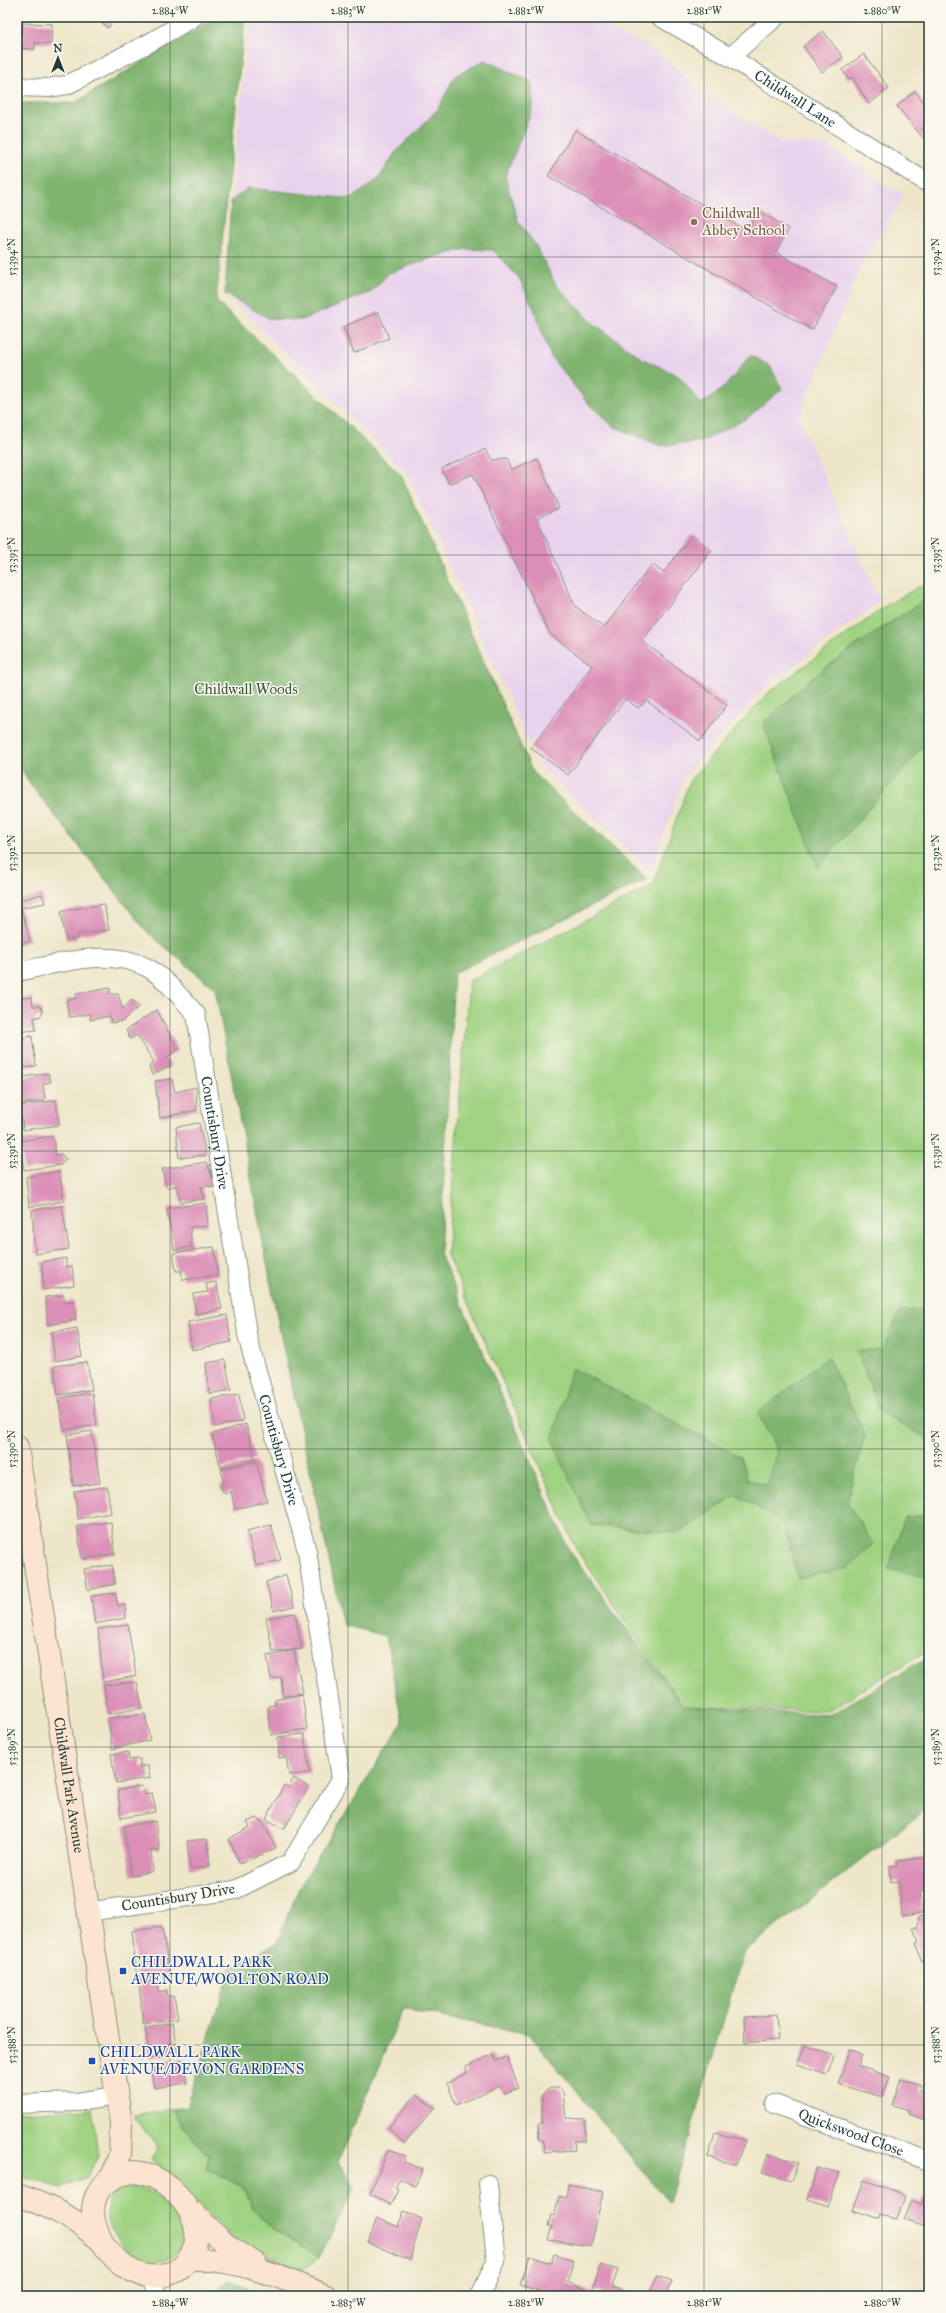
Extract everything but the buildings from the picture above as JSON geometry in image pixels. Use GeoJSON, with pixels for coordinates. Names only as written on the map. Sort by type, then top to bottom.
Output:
{"type":"FeatureCollection","features":[{"type":"Feature","properties":{"kind":"street"},"geometry":{"type":"LineString","coordinates":[[17,87],[48,88],[67,85],[149,43],[194,17]]}},
{"type":"Feature","properties":{"kind":"street","name":"Childwall Lane"},"geometry":{"type":"LineString","coordinates":[[660,17],[730,57],[928,182]]}},
{"type":"Feature","properties":{"kind":"street"},"geometry":{"type":"LineString","coordinates":[[730,57],[776,17]]}},
{"type":"Feature","properties":{"kind":"street","name":"Countisbury Drive"},"geometry":{"type":"LineString","coordinates":[[17,972],[79,960],[112,958],[128,961],[145,966],[173,989],[196,1014],[248,1339],[307,1550],[341,1779],[291,1862],[236,1890],[87,1912]]}},
{"type":"Feature","properties":{"kind":"street","name":"Childwall Park Avenue"},"geometry":{"type":"LineString","coordinates":[[17,1447],[87,1912],[121,2123],[120,2154],[105,2187]]}},
{"type":"Feature","properties":{"kind":"street"},"geometry":{"type":"LineString","coordinates":[[17,2104],[77,2102],[116,2096]]}},
{"type":"Feature","properties":{"kind":"street","name":"Quickswood Close"},"geometry":{"type":"LineString","coordinates":[[774,2104],[929,2161]]}},
{"type":"Feature","properties":{"kind":"street","name":"Childwall Park Avenue"},"geometry":{"type":"LineString","coordinates":[[121,2123],[132,2149],[160,2181]]}},
{"type":"Feature","properties":{"kind":"street"},"geometry":{"type":"LineString","coordinates":[[41,2203],[72,2204],[86,2200],[125,2174],[140,2172],[160,2181],[225,2244],[282,2277],[326,2296]]}},
{"type":"Feature","properties":{"kind":"street"},"geometry":{"type":"LineString","coordinates":[[480,2296],[496,2261],[488,2184]]}},
{"type":"Feature","properties":{"kind":"street"},"geometry":{"type":"LineString","coordinates":[[101,2241],[94,2227],[92,2218],[105,2187]]}},
{"type":"Feature","properties":{"kind":"street"},"geometry":{"type":"LineString","coordinates":[[17,2195],[41,2203],[84,2227],[101,2241],[127,2268],[139,2274],[154,2286],[188,2261],[194,2251],[198,2234],[189,2209]]}},
{"type":"Feature","properties":{"kind":"street"},"geometry":{"type":"LineString","coordinates":[[188,2261],[218,2261],[282,2277]]}},
{"type":"Feature","properties":{"kind":"shaded area"},"geometry":{"type":"Polygon","coordinates":[[[249,17],[604,17],[612,32],[646,45],[670,63],[703,93],[779,142],[825,145],[904,196],[861,265],[799,419],[880,601],[766,686],[685,775],[651,871],[540,767],[407,473],[225,294],[231,201],[249,17]]]}},
{"type":"Feature","properties":{"kind":"green space","name":"Childwall Woods"},"geometry":{"type":"Polygon","coordinates":[[[217,17],[245,17],[216,301],[401,475],[533,773],[647,879],[454,973],[440,1254],[569,1550],[683,1706],[830,1715],[929,1656],[929,1807],[744,1952],[669,2203],[529,2034],[403,2009],[338,2162],[355,2188],[319,2258],[268,2225],[253,2209],[245,2188],[206,2169],[209,2156],[182,2126],[172,2109],[187,2107],[231,1967],[276,1944],[299,1888],[402,1723],[386,1636],[343,1625],[279,1327],[215,989],[146,931],[31,785],[17,762],[17,103],[74,103],[217,17]]]}},
{"type":"Feature","properties":{"kind":"green space"},"geometry":{"type":"Polygon","coordinates":[[[485,60],[532,82],[533,107],[505,177],[518,221],[536,246],[556,285],[593,323],[643,359],[679,376],[701,404],[709,400],[722,389],[750,355],[770,366],[782,389],[747,418],[703,441],[661,446],[613,426],[588,403],[551,357],[534,309],[519,278],[493,250],[465,249],[432,258],[389,273],[371,292],[301,320],[270,319],[225,294],[231,201],[249,188],[352,199],[379,178],[395,153],[438,109],[455,76],[485,60]]]}},
{"type":"Feature","properties":{"kind":"green space"},"geometry":{"type":"Polygon","coordinates":[[[929,581],[929,1649],[828,1711],[683,1706],[576,1549],[447,1255],[469,981],[653,885],[690,780],[769,692],[887,605],[929,581]]]}},
{"type":"Feature","properties":{"kind":"green space"},"geometry":{"type":"Polygon","coordinates":[[[929,597],[929,739],[818,868],[763,723],[812,678],[848,651],[929,597]]]}},
{"type":"Feature","properties":{"kind":"green space"},"geometry":{"type":"Polygon","coordinates":[[[929,1309],[928,1439],[880,1412],[857,1351],[883,1349],[900,1311],[929,1309]]]}},
{"type":"Feature","properties":{"kind":"green space"},"geometry":{"type":"Polygon","coordinates":[[[828,1357],[865,1435],[847,1502],[873,1544],[849,1568],[798,1578],[783,1522],[736,1495],[679,1533],[591,1525],[552,1440],[572,1368],[740,1457],[748,1480],[767,1485],[777,1450],[758,1413],[828,1357]]]}},
{"type":"Feature","properties":{"kind":"green space"},"geometry":{"type":"Polygon","coordinates":[[[929,1515],[929,1578],[888,1569],[905,1517],[929,1515]]]}},
{"type":"Feature","properties":{"kind":"green space"},"geometry":{"type":"Polygon","coordinates":[[[92,2109],[98,2156],[87,2177],[61,2188],[17,2174],[17,2112],[92,2109]]]}},
{"type":"Feature","properties":{"kind":"green space"},"geometry":{"type":"Polygon","coordinates":[[[172,2109],[182,2126],[209,2156],[206,2169],[245,2188],[253,2209],[268,2225],[319,2258],[301,2270],[236,2242],[152,2159],[158,2148],[133,2115],[172,2109]]]}},
{"type":"Feature","properties":{"kind":"green space"},"geometry":{"type":"Polygon","coordinates":[[[129,2187],[141,2189],[153,2194],[165,2203],[181,2226],[183,2238],[180,2249],[170,2258],[155,2262],[140,2258],[126,2249],[115,2236],[108,2221],[108,2206],[114,2194],[129,2187]]]}},
{"type":"Feature","properties":{"kind":"green space"},"geometry":{"type":"Polygon","coordinates":[[[227,2280],[267,2296],[212,2296],[227,2280]]]}},
{"type":"Feature","properties":{"kind":"place","name":"Childwall Abbey School"},"geometry":{"type":"Point","coordinates":[694,222]}},
{"type":"Feature","properties":{"kind":"place","name":"CHILDWALL PARK AVENUE/WOOLTON ROAD"},"geometry":{"type":"Point","coordinates":[123,1971]}},
{"type":"Feature","properties":{"kind":"place","name":"CHILDWALL PARK AVENUE/DEVON GARDENS"},"geometry":{"type":"Point","coordinates":[92,2061]}}]}
